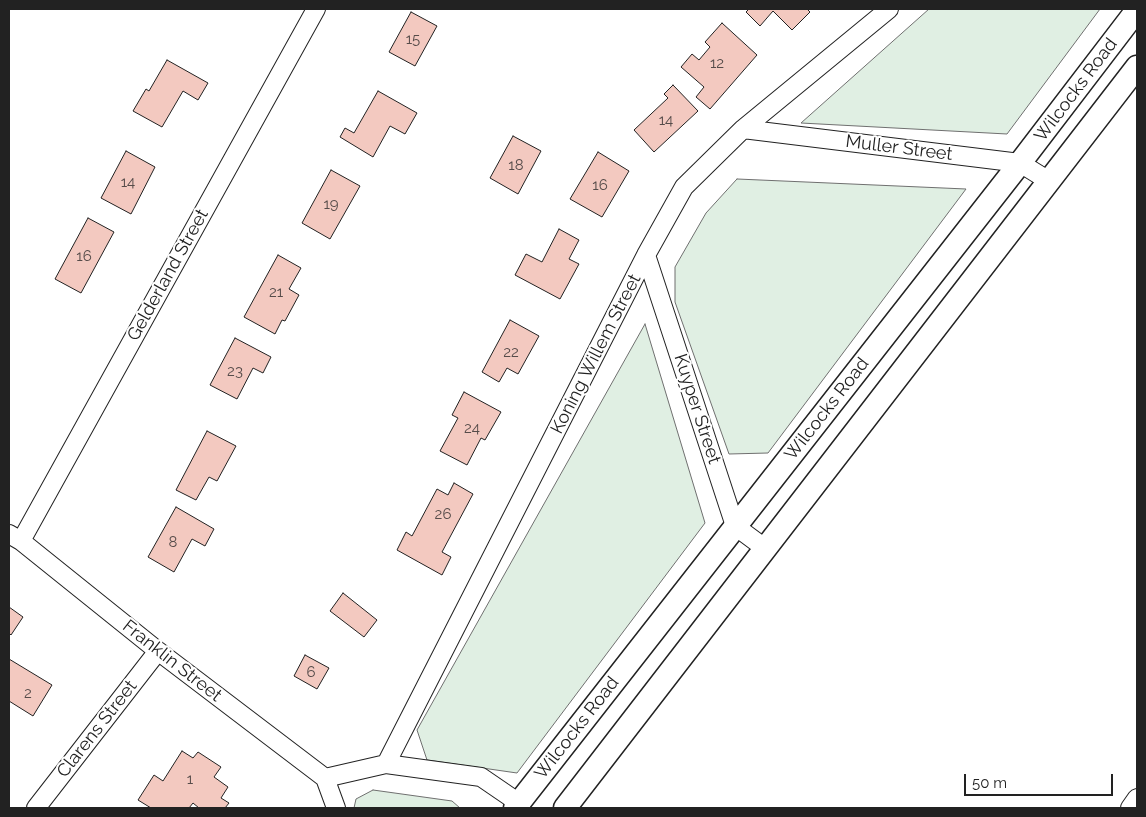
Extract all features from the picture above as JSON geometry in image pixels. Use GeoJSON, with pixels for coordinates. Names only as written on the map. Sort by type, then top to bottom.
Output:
{"type":"FeatureCollection","features":[{"type":"Feature","properties":{"kind":"street","name":"Gelderland Street"},"geometry":{"type":"LineString","coordinates":[[15,538],[316,9]]}},
{"type":"Feature","properties":{"kind":"street","name":"Koning Willem Street"},"geometry":{"type":"LineString","coordinates":[[386,764],[646,255],[684,187],[743,129],[889,9]]}},
{"type":"Feature","properties":{"kind":"street","name":"Wilcocks Road"},"geometry":{"type":"LineString","coordinates":[[518,806],[1020,163],[1137,10]]}},
{"type":"Feature","properties":{"kind":"street","name":"Wilcocks Road"},"geometry":{"type":"LineString","coordinates":[[565,808],[1137,67]]}},
{"type":"Feature","properties":{"kind":"street","name":"Muller Street"},"geometry":{"type":"LineString","coordinates":[[743,129],[1020,163],[1049,181]]}},
{"type":"Feature","properties":{"kind":"street","name":"Kuyper Street"},"geometry":{"type":"LineString","coordinates":[[646,255],[735,526]]}},
{"type":"Feature","properties":{"kind":"street"},"geometry":{"type":"LineString","coordinates":[[735,526],[766,549]]}},
{"type":"Feature","properties":{"kind":"street","name":"Franklin Street"},"geometry":{"type":"LineString","coordinates":[[15,538],[326,778]]}},
{"type":"Feature","properties":{"kind":"street","name":"Clarens Street"},"geometry":{"type":"LineString","coordinates":[[36,808],[158,650]]}},
{"type":"Feature","properties":{"kind":"street"},"geometry":{"type":"LineString","coordinates":[[336,808],[326,778],[386,764],[481,777],[518,806]]}},
{"type":"Feature","properties":{"kind":"street"},"geometry":{"type":"LineString","coordinates":[[1130,808],[1137,798]]}},
{"type":"Feature","properties":{"kind":"green space"},"geometry":{"type":"Polygon","coordinates":[[[929,9],[1100,9],[1007,134],[801,123],[929,9]]]}},
{"type":"Feature","properties":{"kind":"green space"},"geometry":{"type":"Polygon","coordinates":[[[737,179],[966,189],[768,453],[729,454],[675,302],[675,267],[706,213],[737,179]]]}},
{"type":"Feature","properties":{"kind":"green space"},"geometry":{"type":"Polygon","coordinates":[[[645,324],[705,523],[517,773],[427,760],[417,730],[645,324]]]}},
{"type":"Feature","properties":{"kind":"green space"},"geometry":{"type":"Polygon","coordinates":[[[373,790],[452,801],[460,808],[354,808],[356,799],[373,790]]]}},
{"type":"Feature","properties":{"kind":"building"},"geometry":{"type":"Polygon","coordinates":[[[749,9],[807,9],[810,12],[792,30],[773,11],[760,26],[746,12],[749,9]]]}},
{"type":"Feature","properties":{"kind":"building"},"geometry":{"type":"Polygon","coordinates":[[[411,12],[437,26],[415,66],[389,52],[411,12]]]}},
{"type":"Feature","properties":{"kind":"building"},"geometry":{"type":"Polygon","coordinates":[[[722,23],[757,55],[710,109],[696,97],[704,87],[681,67],[692,54],[699,60],[710,47],[705,42],[722,23]]]}},
{"type":"Feature","properties":{"kind":"building"},"geometry":{"type":"Polygon","coordinates":[[[167,60],[208,83],[198,100],[183,91],[162,127],[133,111],[146,89],[149,91],[167,60]]]}},
{"type":"Feature","properties":{"kind":"building"},"geometry":{"type":"Polygon","coordinates":[[[673,85],[698,111],[654,152],[634,130],[668,98],[664,94],[673,85]]]}},
{"type":"Feature","properties":{"kind":"building"},"geometry":{"type":"Polygon","coordinates":[[[378,91],[417,113],[405,134],[390,126],[373,157],[340,137],[345,128],[354,133],[378,91]]]}},
{"type":"Feature","properties":{"kind":"building"},"geometry":{"type":"Polygon","coordinates":[[[513,136],[541,151],[518,194],[490,178],[513,136]]]}},
{"type":"Feature","properties":{"kind":"building"},"geometry":{"type":"Polygon","coordinates":[[[126,151],[155,167],[131,214],[101,198],[126,151]]]}},
{"type":"Feature","properties":{"kind":"building"},"geometry":{"type":"Polygon","coordinates":[[[598,152],[629,171],[602,217],[570,199],[598,152]]]}},
{"type":"Feature","properties":{"kind":"building"},"geometry":{"type":"Polygon","coordinates":[[[331,170],[360,186],[330,239],[302,223],[331,170]]]}},
{"type":"Feature","properties":{"kind":"building"},"geometry":{"type":"Polygon","coordinates":[[[88,218],[114,232],[81,293],[55,279],[88,218]]]}},
{"type":"Feature","properties":{"kind":"building"},"geometry":{"type":"Polygon","coordinates":[[[559,229],[579,240],[569,259],[579,264],[560,299],[515,275],[526,254],[542,262],[559,229]]]}},
{"type":"Feature","properties":{"kind":"building"},"geometry":{"type":"Polygon","coordinates":[[[278,255],[301,268],[289,289],[299,295],[285,321],[282,320],[275,334],[244,317],[278,255]]]}},
{"type":"Feature","properties":{"kind":"building"},"geometry":{"type":"Polygon","coordinates":[[[510,320],[539,336],[518,374],[507,368],[499,382],[482,372],[510,320]]]}},
{"type":"Feature","properties":{"kind":"building"},"geometry":{"type":"Polygon","coordinates":[[[235,338],[271,357],[263,373],[253,368],[237,399],[210,385],[235,338]]]}},
{"type":"Feature","properties":{"kind":"building"},"geometry":{"type":"Polygon","coordinates":[[[464,392],[501,412],[485,440],[481,438],[467,465],[440,451],[458,418],[452,415],[464,392]]]}},
{"type":"Feature","properties":{"kind":"building"},"geometry":{"type":"Polygon","coordinates":[[[207,431],[236,446],[217,481],[209,477],[196,500],[176,490],[207,431]]]}},
{"type":"Feature","properties":{"kind":"building"},"geometry":{"type":"Polygon","coordinates":[[[454,483],[473,494],[442,552],[451,557],[442,575],[397,550],[406,532],[412,536],[437,489],[448,495],[454,483]]]}},
{"type":"Feature","properties":{"kind":"building"},"geometry":{"type":"Polygon","coordinates":[[[176,507],[214,529],[205,546],[192,539],[174,572],[148,557],[176,507]]]}},
{"type":"Feature","properties":{"kind":"building"},"geometry":{"type":"Polygon","coordinates":[[[343,593],[377,620],[364,637],[330,611],[343,593]]]}},
{"type":"Feature","properties":{"kind":"building"},"geometry":{"type":"Polygon","coordinates":[[[9,607],[23,617],[11,635],[9,633],[9,607]]]}},
{"type":"Feature","properties":{"kind":"building"},"geometry":{"type":"Polygon","coordinates":[[[305,655],[329,668],[317,689],[294,676],[305,655]]]}},
{"type":"Feature","properties":{"kind":"building"},"geometry":{"type":"Polygon","coordinates":[[[9,659],[52,685],[33,716],[9,701],[9,659]]]}},
{"type":"Feature","properties":{"kind":"building"},"geometry":{"type":"Polygon","coordinates":[[[182,751],[193,758],[198,752],[221,767],[214,777],[228,787],[221,798],[229,803],[225,808],[199,808],[193,803],[189,808],[151,808],[138,800],[154,775],[163,781],[182,751]]]}}]}
